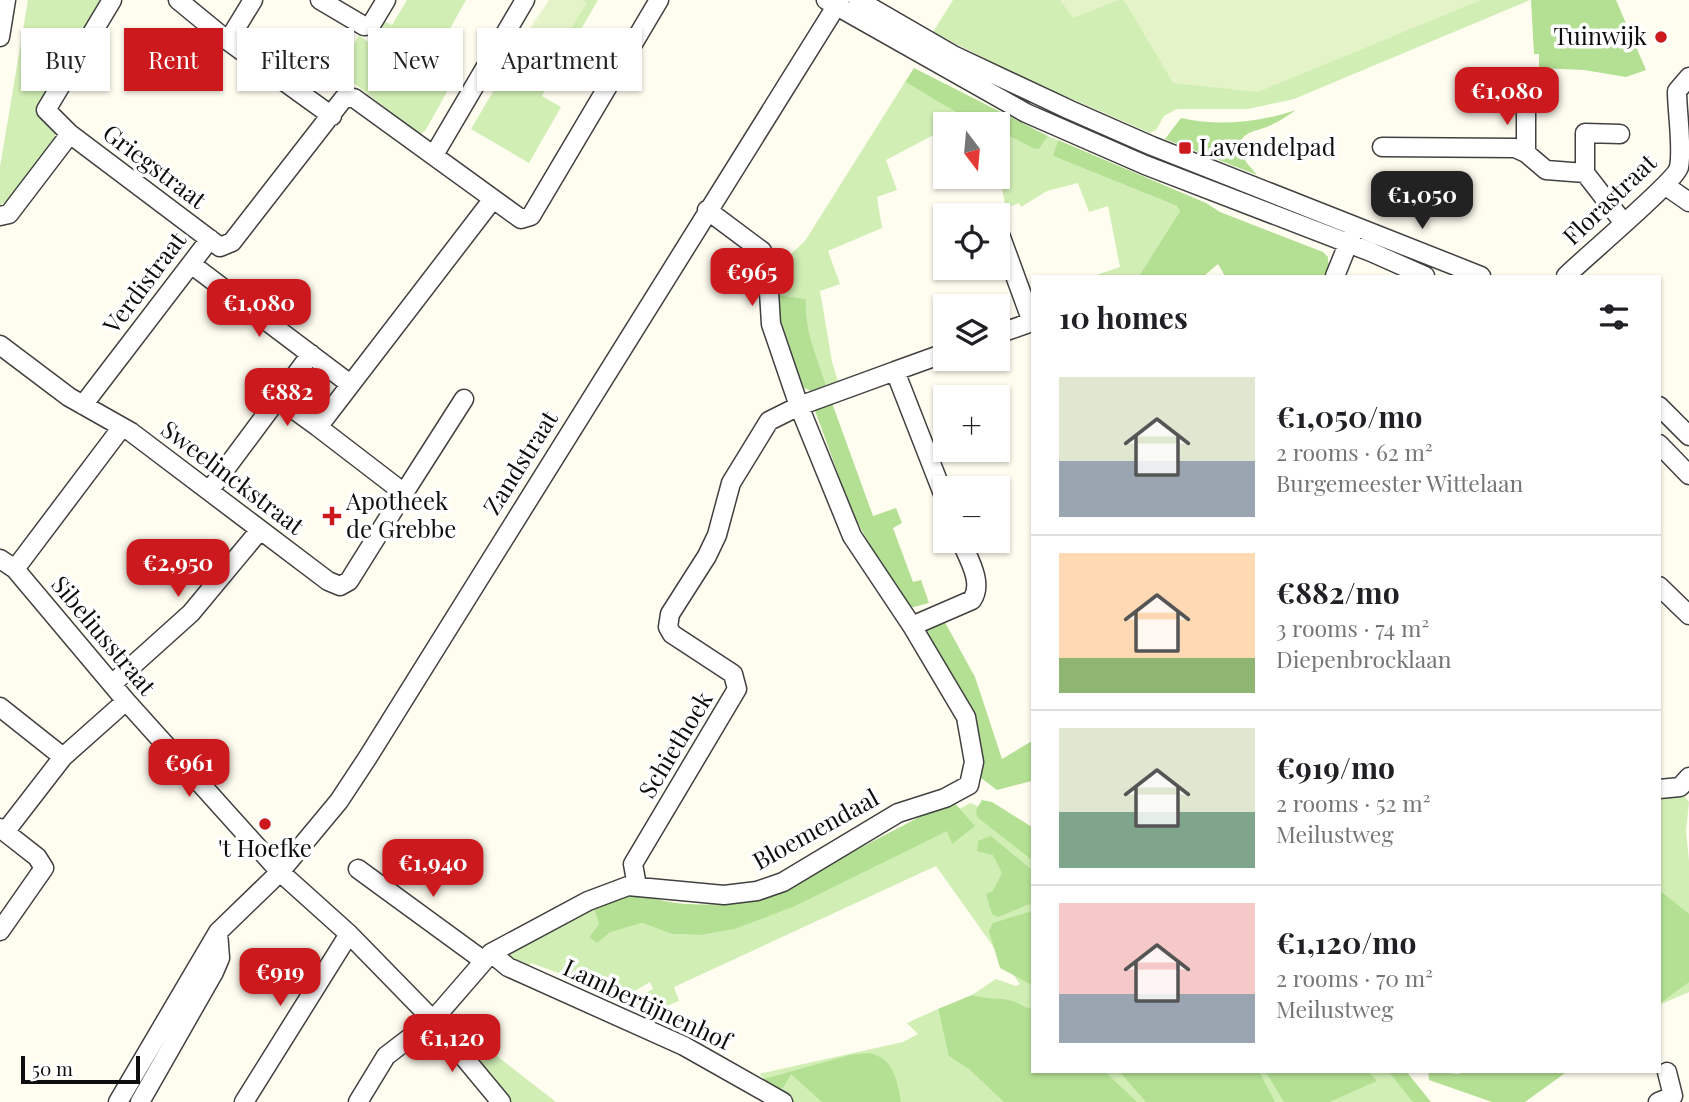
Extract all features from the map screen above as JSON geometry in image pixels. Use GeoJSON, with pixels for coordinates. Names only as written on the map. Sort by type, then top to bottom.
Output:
{"type":"FeatureCollection","features":[{"type":"Feature","properties":{"kind":"street"},"geometry":{"type":"LineString","coordinates":[[0,37],[6,0]]}},
{"type":"Feature","properties":{"kind":"street","name":"Griegstraat"},"geometry":{"type":"LineString","coordinates":[[112,0],[46,110],[70,134],[209,239]]}},
{"type":"Feature","properties":{"kind":"street"},"geometry":{"type":"LineString","coordinates":[[178,0],[228,41],[332,116],[344,99],[354,98],[521,219],[531,216],[659,0]]}},
{"type":"Feature","properties":{"kind":"street"},"geometry":{"type":"LineString","coordinates":[[228,41],[253,0]]}},
{"type":"Feature","properties":{"kind":"street"},"geometry":{"type":"LineString","coordinates":[[320,0],[364,26],[371,25],[386,0]]}},
{"type":"Feature","properties":{"kind":"street"},"geometry":{"type":"LineString","coordinates":[[434,155],[525,0]]}},
{"type":"Feature","properties":{"kind":"street"},"geometry":{"type":"LineString","coordinates":[[858,0],[955,56],[1023,89],[1352,235],[1423,275]]}},
{"type":"Feature","properties":{"kind":"street"},"geometry":{"type":"LineString","coordinates":[[834,2],[1026,113],[1145,165],[1478,275]]}},
{"type":"Feature","properties":{"kind":"street","name":"Zandstraat"},"geometry":{"type":"LineString","coordinates":[[118,1102],[218,932],[280,872],[339,801],[368,757],[834,2]]}},
{"type":"Feature","properties":{"kind":"street","name":"Florastraat"},"geometry":{"type":"LineString","coordinates":[[1567,275],[1684,169],[1676,91],[1689,76]]}},
{"type":"Feature","properties":{"kind":"street"},"geometry":{"type":"LineString","coordinates":[[1506,82],[1519,87],[1523,96],[1526,153]]}},
{"type":"Feature","properties":{"kind":"street","name":"Verdistraat"},"geometry":{"type":"LineString","coordinates":[[83,405],[209,239],[220,247],[232,242],[332,116]]}},
{"type":"Feature","properties":{"kind":"street"},"geometry":{"type":"LineString","coordinates":[[1620,134],[1585,133],[1585,173],[1623,222]]}},
{"type":"Feature","properties":{"kind":"street"},"geometry":{"type":"LineString","coordinates":[[0,216],[9,214],[70,134]]}},
{"type":"Feature","properties":{"kind":"street"},"geometry":{"type":"LineString","coordinates":[[1382,147],[1515,148],[1526,153],[1546,170],[1585,173]]}},
{"type":"Feature","properties":{"kind":"street"},"geometry":{"type":"LineString","coordinates":[[1666,186],[1689,202]]}},
{"type":"Feature","properties":{"kind":"street"},"geometry":{"type":"LineString","coordinates":[[318,428],[493,199]]}},
{"type":"Feature","properties":{"kind":"street","name":"Bloemendaal"},"geometry":{"type":"LineString","coordinates":[[358,1102],[386,1056],[432,1020],[487,957],[588,901],[628,886],[724,895],[757,891],[783,882],[898,813],[945,798],[969,785],[974,762],[966,717],[912,626],[852,536],[799,406],[771,324],[767,260],[762,251],[707,210]]}},
{"type":"Feature","properties":{"kind":"street"},"geometry":{"type":"LineString","coordinates":[[1335,275],[1352,235]]}},
{"type":"Feature","properties":{"kind":"street"},"geometry":{"type":"LineString","coordinates":[[1010,262],[1031,319]]}},
{"type":"Feature","properties":{"kind":"street"},"geometry":{"type":"LineString","coordinates":[[191,264],[350,384]]}},
{"type":"Feature","properties":{"kind":"street"},"geometry":{"type":"LineString","coordinates":[[1010,330],[1031,322]]}},
{"type":"Feature","properties":{"kind":"street","name":"Sweelinckstraat"},"geometry":{"type":"LineString","coordinates":[[0,345],[83,405],[122,427],[328,581],[340,586],[349,581],[404,493]]}},
{"type":"Feature","properties":{"kind":"street"},"geometry":{"type":"LineString","coordinates":[[209,491],[311,354]]}},
{"type":"Feature","properties":{"kind":"street"},"geometry":{"type":"LineString","coordinates":[[799,406],[933,357]]}},
{"type":"Feature","properties":{"kind":"street"},"geometry":{"type":"LineString","coordinates":[[895,371],[936,476]]}},
{"type":"Feature","properties":{"kind":"street"},"geometry":{"type":"LineString","coordinates":[[278,398],[404,493],[464,398]]}},
{"type":"Feature","properties":{"kind":"street","name":"Schiethoek"},"geometry":{"type":"LineString","coordinates":[[637,886],[633,864],[737,689],[733,674],[727,668],[672,634],[668,627],[670,614],[707,556],[717,535],[731,483],[769,421],[799,406]]}},
{"type":"Feature","properties":{"kind":"street"},"geometry":{"type":"LineString","coordinates":[[1661,408],[1689,436]]}},
{"type":"Feature","properties":{"kind":"street"},"geometry":{"type":"LineString","coordinates":[[7,564],[122,427]]}},
{"type":"Feature","properties":{"kind":"street"},"geometry":{"type":"LineString","coordinates":[[1661,446],[1689,475]]}},
{"type":"Feature","properties":{"kind":"street"},"geometry":{"type":"LineString","coordinates":[[112,684],[191,613],[260,530]]}},
{"type":"Feature","properties":{"kind":"street"},"geometry":{"type":"LineString","coordinates":[[912,626],[972,600],[977,593],[977,582],[966,553]]}},
{"type":"Feature","properties":{"kind":"street","name":"Sibeliusstraat"},"geometry":{"type":"LineString","coordinates":[[7,564],[280,872],[349,934],[432,1020],[501,1102]]}},
{"type":"Feature","properties":{"kind":"street"},"geometry":{"type":"LineString","coordinates":[[1661,588],[1689,615]]}},
{"type":"Feature","properties":{"kind":"street"},"geometry":{"type":"LineString","coordinates":[[0,931],[44,867],[37,857],[3,830],[63,757],[126,701]]}},
{"type":"Feature","properties":{"kind":"street"},"geometry":{"type":"LineString","coordinates":[[0,707],[63,757]]}},
{"type":"Feature","properties":{"kind":"street"},"geometry":{"type":"LineString","coordinates":[[1661,789],[1680,787],[1689,777]]}},
{"type":"Feature","properties":{"kind":"street"},"geometry":{"type":"LineString","coordinates":[[358,869],[487,957]]}},
{"type":"Feature","properties":{"kind":"street"},"geometry":{"type":"LineString","coordinates":[[140,1102],[214,972],[220,958],[218,932]]}},
{"type":"Feature","properties":{"kind":"street"},"geometry":{"type":"LineString","coordinates":[[244,1102],[349,934]]}},
{"type":"Feature","properties":{"kind":"street","name":"Lambertijnenhof"},"geometry":{"type":"LineString","coordinates":[[487,957],[684,1046],[783,1102]]}},
{"type":"Feature","properties":{"kind":"street"},"geometry":{"type":"LineString","coordinates":[[1658,1102],[1673,1096],[1667,1072]]}},
{"type":"Feature","properties":{"kind":"green space"},"geometry":{"type":"Polygon","coordinates":[[[28,0],[103,0],[86,28],[23,28],[28,0]]]}},
{"type":"Feature","properties":{"kind":"green space"},"geometry":{"type":"Polygon","coordinates":[[[407,0],[466,0],[450,28],[378,28],[383,21],[392,25],[407,0]]]}},
{"type":"Feature","properties":{"kind":"green space"},"geometry":{"type":"Polygon","coordinates":[[[549,0],[581,0],[587,3],[571,28],[532,28],[549,0]]]}},
{"type":"Feature","properties":{"kind":"green space"},"geometry":{"type":"Polygon","coordinates":[[[581,0],[598,0],[582,28],[539,28],[586,3],[581,0]]]}},
{"type":"Feature","properties":{"kind":"green space"},"geometry":{"type":"Polygon","coordinates":[[[953,0],[1530,0],[1294,99],[1248,109],[1177,109],[1164,116],[1156,130],[1150,133],[1017,75],[933,32],[953,0]]]}},
{"type":"Feature","properties":{"kind":"green space"},"geometry":{"type":"Polygon","coordinates":[[[1060,0],[1119,0],[1073,18],[1060,0]]]}},
{"type":"Feature","properties":{"kind":"green space"},"geometry":{"type":"Polygon","coordinates":[[[1124,0],[1481,0],[1258,92],[1173,83],[1124,0]]]}},
{"type":"Feature","properties":{"kind":"green space"},"geometry":{"type":"Polygon","coordinates":[[[1531,0],[1616,0],[1646,70],[1626,77],[1584,70],[1539,68],[1539,54],[1534,54],[1531,0]]]}},
{"type":"Feature","properties":{"kind":"green space"},"geometry":{"type":"Polygon","coordinates":[[[359,35],[368,42],[368,91],[447,92],[425,131],[420,134],[354,83],[354,44],[359,35]]]}},
{"type":"Feature","properties":{"kind":"green space"},"geometry":{"type":"Polygon","coordinates":[[[21,42],[21,91],[47,91],[37,107],[42,118],[55,127],[55,139],[9,200],[0,205],[0,167],[21,42]]]}},
{"type":"Feature","properties":{"kind":"green space"},"geometry":{"type":"Polygon","coordinates":[[[914,68],[1001,112],[958,112],[905,82],[914,68]]]}},
{"type":"Feature","properties":{"kind":"green space"},"geometry":{"type":"Polygon","coordinates":[[[905,82],[962,112],[933,112],[933,135],[886,160],[897,190],[877,197],[882,228],[828,251],[840,284],[820,291],[832,362],[838,381],[826,385],[809,332],[806,299],[778,295],[778,272],[774,260],[791,254],[805,241],[905,82]]]}},
{"type":"Feature","properties":{"kind":"green space"},"geometry":{"type":"Polygon","coordinates":[[[493,91],[545,91],[542,96],[561,107],[529,163],[471,129],[493,91]]]}},
{"type":"Feature","properties":{"kind":"green space"},"geometry":{"type":"Polygon","coordinates":[[[1296,110],[1266,127],[1248,133],[1239,145],[1246,162],[1257,175],[1165,139],[1181,118],[1225,123],[1268,118],[1296,110]]]}},
{"type":"Feature","properties":{"kind":"green space"},"geometry":{"type":"Polygon","coordinates":[[[1010,117],[1048,136],[1039,149],[1010,136],[1010,117]]]}},
{"type":"Feature","properties":{"kind":"green space"},"geometry":{"type":"Polygon","coordinates":[[[1010,136],[1039,149],[1048,136],[1058,140],[1053,156],[1177,206],[1180,211],[1140,275],[1096,275],[1120,267],[1108,206],[1089,212],[1078,183],[1047,191],[1021,207],[1019,203],[1010,206],[1010,203],[1005,203],[1002,189],[1010,189],[1010,136]]]}},
{"type":"Feature","properties":{"kind":"green space"},"geometry":{"type":"Polygon","coordinates":[[[1058,140],[1206,203],[1220,212],[1323,252],[1328,257],[1328,263],[1332,264],[1328,275],[1224,275],[1218,264],[1205,275],[1140,275],[1180,211],[1177,206],[1053,156],[1058,140]]]}},
{"type":"Feature","properties":{"kind":"green space"},"geometry":{"type":"Polygon","coordinates":[[[778,295],[806,299],[809,332],[826,385],[811,391],[804,388],[782,331],[778,295]]]}},
{"type":"Feature","properties":{"kind":"green space"},"geometry":{"type":"Polygon","coordinates":[[[832,403],[873,516],[896,508],[902,523],[893,528],[913,582],[921,580],[929,603],[910,608],[880,564],[852,512],[814,408],[832,403]]]}},
{"type":"Feature","properties":{"kind":"green space"},"geometry":{"type":"Polygon","coordinates":[[[941,615],[975,677],[1002,759],[1031,742],[1031,781],[997,790],[981,778],[960,692],[919,623],[941,615]]]}},
{"type":"Feature","properties":{"kind":"green space"},"geometry":{"type":"Polygon","coordinates":[[[1661,793],[1682,793],[1689,802],[1686,831],[1689,861],[1689,992],[1661,1004],[1661,793]]]}},
{"type":"Feature","properties":{"kind":"green space"},"geometry":{"type":"Polygon","coordinates":[[[952,800],[975,826],[952,844],[947,831],[795,906],[734,929],[700,935],[672,934],[642,923],[610,932],[597,943],[589,937],[599,924],[593,906],[631,890],[682,904],[719,904],[770,895],[952,800]]]}},
{"type":"Feature","properties":{"kind":"green space"},"geometry":{"type":"Polygon","coordinates":[[[982,800],[992,802],[1031,826],[1031,859],[977,817],[976,810],[982,800]]]}},
{"type":"Feature","properties":{"kind":"green space"},"geometry":{"type":"Polygon","coordinates":[[[971,803],[1031,834],[1031,1073],[1407,1073],[1421,1102],[789,1102],[759,1074],[903,1042],[918,1034],[907,1023],[938,1009],[941,1022],[984,1000],[972,995],[996,979],[1016,986],[1020,984],[936,866],[674,987],[679,1001],[648,1013],[627,1003],[653,989],[650,982],[620,1000],[578,980],[531,963],[528,969],[508,956],[508,952],[593,906],[599,924],[589,937],[642,923],[672,934],[700,935],[971,803]]]}},
{"type":"Feature","properties":{"kind":"green space"},"geometry":{"type":"Polygon","coordinates":[[[991,836],[1031,869],[1031,903],[998,917],[992,914],[986,894],[993,891],[1002,873],[993,855],[977,851],[978,841],[991,836]]]}},
{"type":"Feature","properties":{"kind":"green space"},"geometry":{"type":"Polygon","coordinates":[[[1661,892],[1689,914],[1689,982],[1661,1003],[1661,892]]]}},
{"type":"Feature","properties":{"kind":"green space"},"geometry":{"type":"Polygon","coordinates":[[[1031,911],[1031,984],[1000,968],[989,931],[993,923],[1031,911]]]}},
{"type":"Feature","properties":{"kind":"green space"},"geometry":{"type":"Polygon","coordinates":[[[972,995],[1012,1001],[1031,1009],[1031,1073],[1106,1073],[1137,1102],[1004,1102],[969,1069],[949,1056],[938,1009],[972,995]]]}},
{"type":"Feature","properties":{"kind":"green space"},"geometry":{"type":"Polygon","coordinates":[[[484,1046],[556,1102],[508,1102],[474,1060],[484,1046]]]}},
{"type":"Feature","properties":{"kind":"green space"},"geometry":{"type":"Polygon","coordinates":[[[869,1053],[889,1065],[896,1079],[901,1102],[822,1102],[791,1074],[783,1088],[772,1089],[757,1081],[850,1055],[869,1053]]]}},
{"type":"Feature","properties":{"kind":"green space"},"geometry":{"type":"Polygon","coordinates":[[[1121,1073],[1260,1073],[1275,1102],[1146,1102],[1121,1073]]]}},
{"type":"Feature","properties":{"kind":"green space"},"geometry":{"type":"Polygon","coordinates":[[[1266,1073],[1370,1073],[1377,1081],[1329,1102],[1284,1102],[1266,1073]]]}},
{"type":"Feature","properties":{"kind":"green space"},"geometry":{"type":"Polygon","coordinates":[[[1390,1073],[1408,1073],[1431,1102],[1413,1102],[1390,1073]]]}},
{"type":"Feature","properties":{"kind":"green space"},"geometry":{"type":"Polygon","coordinates":[[[1428,1073],[1565,1073],[1525,1102],[1492,1102],[1429,1080],[1428,1073]]]}},
{"type":"Feature","properties":{"kind":"place","name":"Tuinwijk"},"geometry":{"type":"Point","coordinates":[1661,37]}},
{"type":"Feature","properties":{"kind":"place","name":"Lavendelpad"},"geometry":{"type":"Point","coordinates":[1185,148]}},
{"type":"Feature","properties":{"kind":"place","name":"Apotheek de Grebbe"},"geometry":{"type":"Point","coordinates":[332,516]}},
{"type":"Feature","properties":{"kind":"place","name":"'t Hoefke"},"geometry":{"type":"Point","coordinates":[265,824]}}]}
